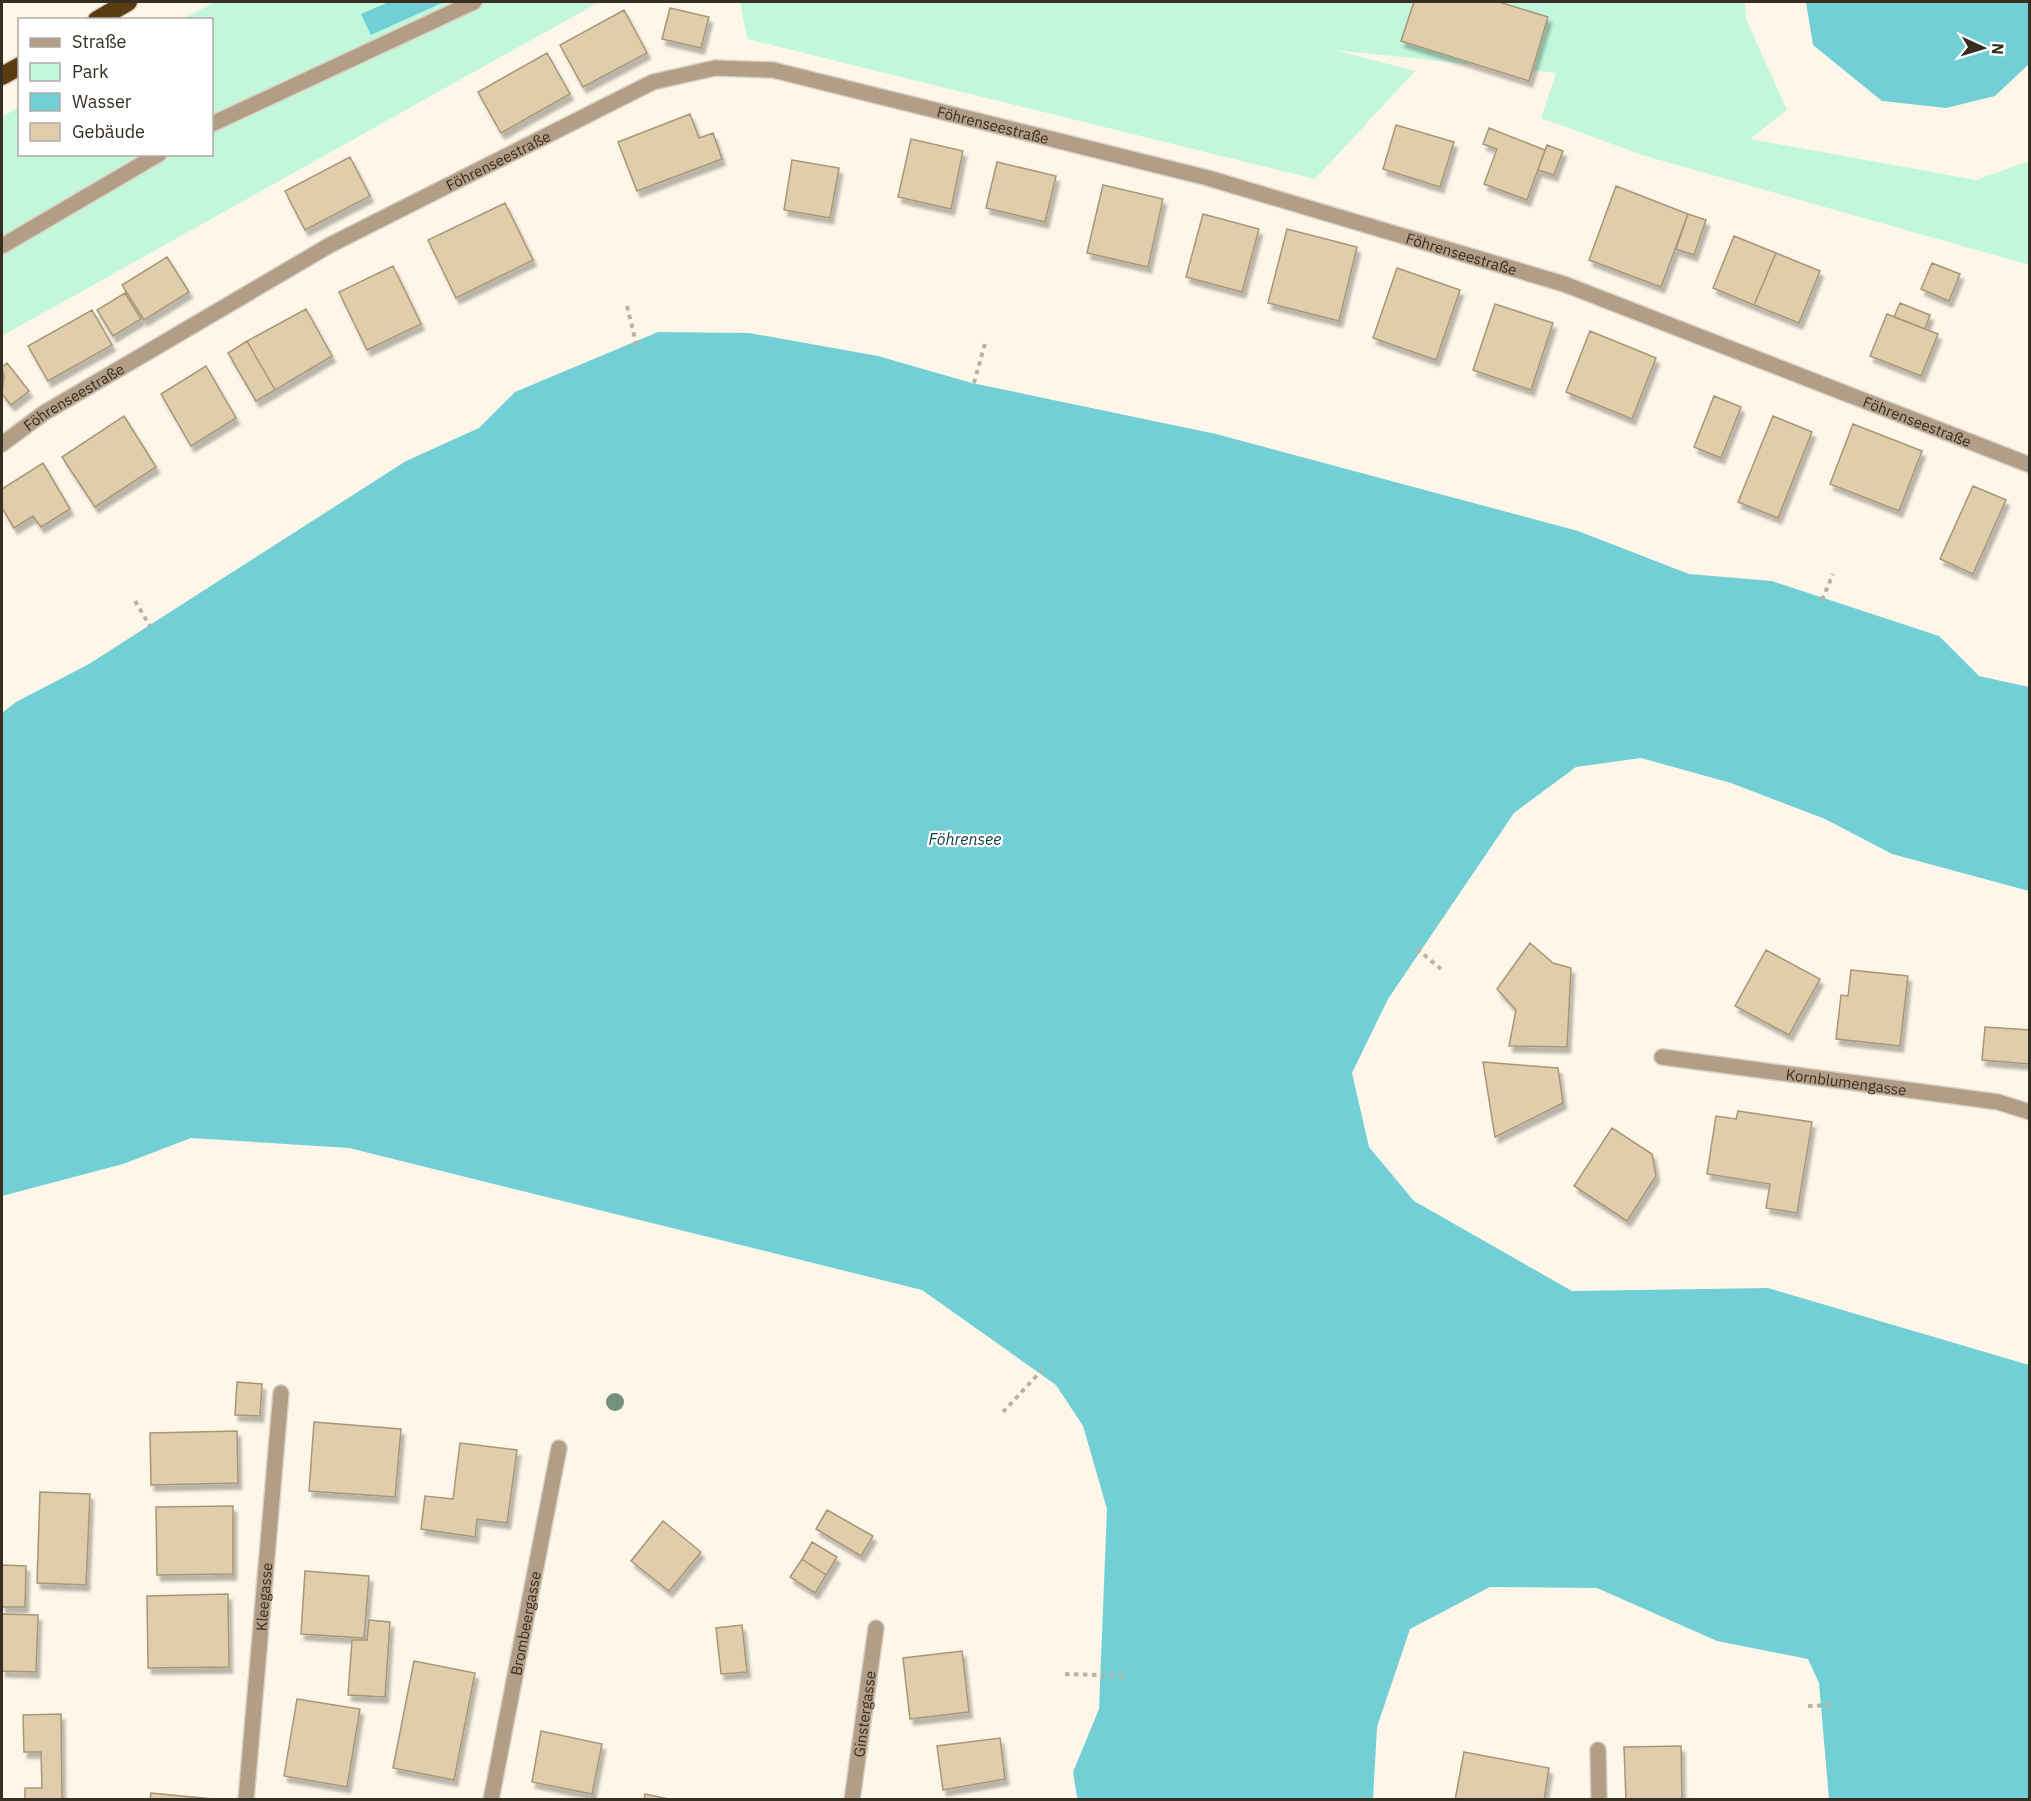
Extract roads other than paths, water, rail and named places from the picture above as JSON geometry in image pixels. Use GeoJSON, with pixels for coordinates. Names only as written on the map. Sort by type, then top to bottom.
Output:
{"type":"FeatureCollection","features":[{"type":"Feature","properties":{"kind":"highway"},"geometry":{"type":"LineString","coordinates":[[100,18],[128,2]]}},
{"type":"Feature","properties":{"kind":"highway"},"geometry":{"type":"LineString","coordinates":[[2,76],[18,67]]}},
{"type":"Feature","properties":{"kind":"street"},"geometry":{"type":"LineString","coordinates":[[213,124],[474,2]]}},
{"type":"Feature","properties":{"kind":"street","name":"Föhrenseestraße"},"geometry":{"type":"LineString","coordinates":[[2,444],[44,413],[330,245],[653,82],[715,69],[773,70],[1208,178],[1552,280],[2030,465]]}},
{"type":"Feature","properties":{"kind":"street"},"geometry":{"type":"LineString","coordinates":[[2,246],[156,156]]}},
{"type":"Feature","properties":{"kind":"street","name":"Kornblumengasse"},"geometry":{"type":"LineString","coordinates":[[1662,1057],[1998,1101],[2030,1112]]}},
{"type":"Feature","properties":{"kind":"street","name":"Kleegasse"},"geometry":{"type":"LineString","coordinates":[[246,1800],[281,1393]]}},
{"type":"Feature","properties":{"kind":"street","name":"Brombeergasse"},"geometry":{"type":"LineString","coordinates":[[491,1800],[559,1448]]}},
{"type":"Feature","properties":{"kind":"street","name":"Ginstergasse"},"geometry":{"type":"LineString","coordinates":[[852,1800],[876,1628]]}},
{"type":"Feature","properties":{"kind":"street"},"geometry":{"type":"LineString","coordinates":[[1598,1750],[1599,1800]]}},
{"type":"Feature","properties":{"kind":"water"},"geometry":{"type":"Polygon","coordinates":[[[389,2],[444,2],[371,35],[361,14],[389,2]]]}},
{"type":"Feature","properties":{"kind":"water"},"geometry":{"type":"Polygon","coordinates":[[[1806,2],[2029,2],[2029,64],[1995,96],[1946,108],[1882,101],[1813,45],[1806,2]]]}},
{"type":"Feature","properties":{"kind":"water","name":"Föhrensee"},"geometry":{"type":"Polygon","coordinates":[[[658,332],[749,333],[878,356],[972,383],[1216,434],[1578,531],[1689,574],[1772,581],[1939,636],[1979,676],[2029,687],[2029,891],[1892,854],[1825,819],[1731,783],[1641,758],[1576,767],[1514,813],[1388,999],[1352,1073],[1369,1147],[1414,1201],[1572,1291],[1768,1288],[2029,1365],[2029,1799],[1829,1799],[1819,1683],[1808,1659],[1717,1641],[1597,1588],[1490,1587],[1410,1629],[1377,1727],[1373,1799],[1081,1799],[1077,1797],[1073,1772],[1099,1709],[1107,1509],[1083,1426],[1056,1385],[922,1290],[349,1148],[191,1138],[123,1164],[2,1196],[2,713],[16,702],[89,664],[406,461],[479,428],[515,392],[658,332]]]}}]}
